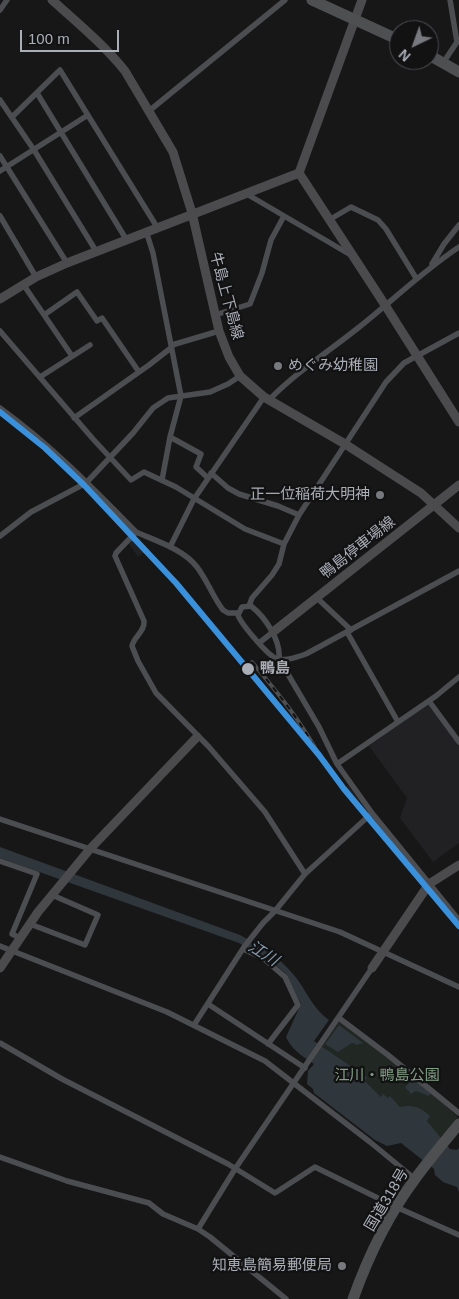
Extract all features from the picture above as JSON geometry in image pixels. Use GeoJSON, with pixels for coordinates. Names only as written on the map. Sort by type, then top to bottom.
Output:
{"type":"FeatureCollection","features":[{"type":"Feature","properties":{"kind":"highway"},"geometry":{"type":"LineString","coordinates":[[312,0],[329,3],[355,19],[389,35]]}},
{"type":"Feature","properties":{"kind":"highway"},"geometry":{"type":"LineString","coordinates":[[439,60],[459,72]]}},
{"type":"Feature","properties":{"kind":"highway","name":"国道318号"},"geometry":{"type":"LineString","coordinates":[[353,1299],[396,1207],[415,1179],[459,1124]]}},
{"type":"Feature","properties":{"kind":"street"},"geometry":{"type":"LineString","coordinates":[[0,10],[7,0]]}},
{"type":"Feature","properties":{"kind":"street","name":"牛島上下島線"},"geometry":{"type":"LineString","coordinates":[[52,0],[115,59],[125,71],[173,152],[192,213],[219,331],[229,357],[240,376],[266,399],[345,444],[420,492],[459,528]]}},
{"type":"Feature","properties":{"kind":"street"},"geometry":{"type":"LineString","coordinates":[[149,111],[285,0]]}},
{"type":"Feature","properties":{"kind":"street"},"geometry":{"type":"LineString","coordinates":[[299,173],[362,0]]}},
{"type":"Feature","properties":{"kind":"street"},"geometry":{"type":"LineString","coordinates":[[443,62],[458,42],[450,0]]}},
{"type":"Feature","properties":{"kind":"street"},"geometry":{"type":"LineString","coordinates":[[12,117],[60,70],[157,227]]}},
{"type":"Feature","properties":{"kind":"street"},"geometry":{"type":"LineString","coordinates":[[36,92],[126,239]]}},
{"type":"Feature","properties":{"kind":"street"},"geometry":{"type":"LineString","coordinates":[[0,100],[34,150],[96,251]]}},
{"type":"Feature","properties":{"kind":"street"},"geometry":{"type":"LineString","coordinates":[[0,171],[88,115]]}},
{"type":"Feature","properties":{"kind":"street"},"geometry":{"type":"LineString","coordinates":[[0,156],[67,263]]}},
{"type":"Feature","properties":{"kind":"street"},"geometry":{"type":"LineString","coordinates":[[0,299],[36,277],[67,263],[299,173]]}},
{"type":"Feature","properties":{"kind":"street"},"geometry":{"type":"LineString","coordinates":[[299,173],[459,422]]}},
{"type":"Feature","properties":{"kind":"street"},"geometry":{"type":"LineString","coordinates":[[244,193],[353,256]]}},
{"type":"Feature","properties":{"kind":"street"},"geometry":{"type":"LineString","coordinates":[[330,220],[351,207],[378,220],[386,229],[416,278]]}},
{"type":"Feature","properties":{"kind":"street"},"geometry":{"type":"LineString","coordinates":[[0,216],[36,277]]}},
{"type":"Feature","properties":{"kind":"street"},"geometry":{"type":"LineString","coordinates":[[215,315],[250,304],[262,273],[271,240],[284,216]]}},
{"type":"Feature","properties":{"kind":"street"},"geometry":{"type":"LineString","coordinates":[[431,266],[444,244],[459,225]]}},
{"type":"Feature","properties":{"kind":"street"},"geometry":{"type":"LineString","coordinates":[[146,231],[153,253],[182,396],[170,437],[162,480]]}},
{"type":"Feature","properties":{"kind":"street"},"geometry":{"type":"LineString","coordinates":[[170,547],[194,499],[266,399],[360,327],[416,278],[459,246]]}},
{"type":"Feature","properties":{"kind":"street"},"geometry":{"type":"LineString","coordinates":[[23,284],[72,356]]}},
{"type":"Feature","properties":{"kind":"street"},"geometry":{"type":"LineString","coordinates":[[44,315],[78,292],[97,321],[102,318],[139,372]]}},
{"type":"Feature","properties":{"kind":"street"},"geometry":{"type":"LineString","coordinates":[[0,331],[74,418],[131,480],[144,472],[162,480],[245,529],[284,544]]}},
{"type":"Feature","properties":{"kind":"street"},"geometry":{"type":"LineString","coordinates":[[74,418],[172,346],[219,331]]}},
{"type":"Feature","properties":{"kind":"street"},"geometry":{"type":"LineString","coordinates":[[248,606],[252,598],[279,564],[284,544],[299,515],[386,382],[404,364],[459,333]]}},
{"type":"Feature","properties":{"kind":"street"},"geometry":{"type":"LineString","coordinates":[[40,377],[90,345]]}},
{"type":"Feature","properties":{"kind":"street"},"geometry":{"type":"LineString","coordinates":[[0,536],[31,512],[88,482],[153,408],[168,398],[210,392],[240,376]]}},
{"type":"Feature","properties":{"kind":"street"},"geometry":{"type":"LineString","coordinates":[[0,408],[29,429],[88,482],[136,532],[170,547],[196,565],[223,610],[228,613],[238,613]]}},
{"type":"Feature","properties":{"kind":"street"},"geometry":{"type":"LineString","coordinates":[[170,437],[201,454],[196,467],[228,488],[239,494],[273,504],[299,515]]}},
{"type":"Feature","properties":{"kind":"street","name":"鴨島停車場線"},"geometry":{"type":"LineString","coordinates":[[273,632],[459,485]]}},
{"type":"Feature","properties":{"kind":"street"},"geometry":{"type":"LineString","coordinates":[[136,532],[115,556],[144,620],[144,628],[132,642],[133,649],[156,693],[197,737],[209,747],[265,812],[305,874]]}},
{"type":"Feature","properties":{"kind":"street"},"geometry":{"type":"LineString","coordinates":[[459,571],[306,654],[289,659],[279,659],[275,658],[259,643],[240,620],[238,613],[242,607],[248,606],[253,608],[273,632],[280,654],[279,659],[319,727],[337,764],[372,813],[459,920]]}},
{"type":"Feature","properties":{"kind":"street"},"geometry":{"type":"LineString","coordinates":[[317,598],[349,631],[398,722]]}},
{"type":"Feature","properties":{"kind":"street"},"geometry":{"type":"LineString","coordinates":[[259,643],[273,632]]}},
{"type":"Feature","properties":{"kind":"street"},"geometry":{"type":"LineString","coordinates":[[337,764],[428,701],[459,677]]}},
{"type":"Feature","properties":{"kind":"street"},"geometry":{"type":"LineString","coordinates":[[428,701],[459,742]]}},
{"type":"Feature","properties":{"kind":"street"},"geometry":{"type":"LineString","coordinates":[[0,968],[30,924],[90,849],[197,737]]}},
{"type":"Feature","properties":{"kind":"street"},"geometry":{"type":"LineString","coordinates":[[194,1025],[252,937],[305,874],[372,813]]}},
{"type":"Feature","properties":{"kind":"street"},"geometry":{"type":"LineString","coordinates":[[0,819],[340,932],[459,987]]}},
{"type":"Feature","properties":{"kind":"street"},"geometry":{"type":"LineString","coordinates":[[0,861],[37,874],[12,934],[20,938]]}},
{"type":"Feature","properties":{"kind":"street"},"geometry":{"type":"LineString","coordinates":[[198,1229],[235,1169],[429,884],[459,866]]}},
{"type":"Feature","properties":{"kind":"street"},"geometry":{"type":"LineString","coordinates":[[30,924],[85,945],[98,915],[52,896]]}},
{"type":"Feature","properties":{"kind":"street"},"geometry":{"type":"LineString","coordinates":[[0,946],[167,1012],[265,1061],[415,1179]]}},
{"type":"Feature","properties":{"kind":"street"},"geometry":{"type":"LineString","coordinates":[[243,948],[263,958],[285,976],[298,1006],[268,1044]]}},
{"type":"Feature","properties":{"kind":"street"},"geometry":{"type":"LineString","coordinates":[[208,1004],[268,1044],[306,1066]]}},
{"type":"Feature","properties":{"kind":"street"},"geometry":{"type":"LineString","coordinates":[[339,1018],[459,1113]]}},
{"type":"Feature","properties":{"kind":"street"},"geometry":{"type":"LineString","coordinates":[[0,1043],[62,1079],[235,1169],[275,1193],[315,1167],[396,1207],[459,1235]]}},
{"type":"Feature","properties":{"kind":"street"},"geometry":{"type":"LineString","coordinates":[[0,1157],[67,1181],[149,1203],[163,1214],[198,1229],[210,1237],[286,1299]]}},
{"type":"Feature","properties":{"kind":"shaded area"},"geometry":{"type":"Polygon","coordinates":[[[0,410],[46,446],[86,483],[148,549],[138,557],[129,544],[131,541],[129,538],[82,486],[43,449],[0,416],[0,410]]]}},
{"type":"Feature","properties":{"kind":"shaded area"},"geometry":{"type":"Polygon","coordinates":[[[428,704],[459,743],[459,843],[433,862],[400,818],[407,798],[369,746],[428,704]]]}},
{"type":"Feature","properties":{"kind":"shaded area"},"geometry":{"type":"Polygon","coordinates":[[[348,785],[459,923],[459,931],[341,790],[348,785]]]}},
{"type":"Feature","properties":{"kind":"green space","name":"江川・鴨島公園"},"geometry":{"type":"Polygon","coordinates":[[[339,1018],[389,1055],[458,1117],[440,1138],[427,1121],[400,1107],[390,1097],[381,1097],[365,1081],[367,1077],[320,1045],[339,1018]]]}},
{"type":"Feature","properties":{"kind":"water","name":"江川"},"geometry":{"type":"Polygon","coordinates":[[[0,847],[240,935],[275,956],[293,974],[313,1004],[329,1020],[314,1041],[367,1077],[365,1081],[381,1097],[383,1094],[388,1098],[390,1096],[400,1107],[412,1106],[423,1110],[430,1116],[427,1121],[450,1149],[457,1150],[459,1148],[459,1192],[457,1187],[443,1182],[435,1175],[434,1169],[401,1143],[387,1146],[375,1140],[314,1093],[313,1089],[307,1084],[308,1071],[314,1064],[294,1049],[286,1037],[301,1004],[285,973],[268,958],[239,943],[0,858],[0,847]]]}},
{"type":"Feature","properties":{"kind":"water"},"geometry":{"type":"Polygon","coordinates":[[[339,1025],[363,1043],[357,1045],[352,1043],[338,1052],[325,1044],[339,1025]]]}},
{"type":"Feature","properties":{"kind":"water"},"geometry":{"type":"Polygon","coordinates":[[[417,1081],[431,1093],[429,1096],[416,1091],[411,1094],[405,1087],[410,1082],[417,1081]]]}},
{"type":"Feature","properties":{"kind":"railway"},"geometry":{"type":"LineString","coordinates":[[252,662],[296,719],[319,755]]}},
{"type":"Feature","properties":{"kind":"transit line"},"geometry":{"type":"LineString","coordinates":[[0,412],[45,448],[84,485],[176,583],[319,755],[344,789],[459,926]]}},
{"type":"Feature","properties":{"kind":"place","name":"めぐみ幼稚園"},"geometry":{"type":"Point","coordinates":[278,366]}},
{"type":"Feature","properties":{"kind":"place","name":"正一位稲荷大明神"},"geometry":{"type":"Point","coordinates":[380,495]}},
{"type":"Feature","properties":{"kind":"place","name":"鴨島"},"geometry":{"type":"Point","coordinates":[248,669]}},
{"type":"Feature","properties":{"kind":"place","name":"知恵島簡易郵便局"},"geometry":{"type":"Point","coordinates":[342,1266]}}]}
